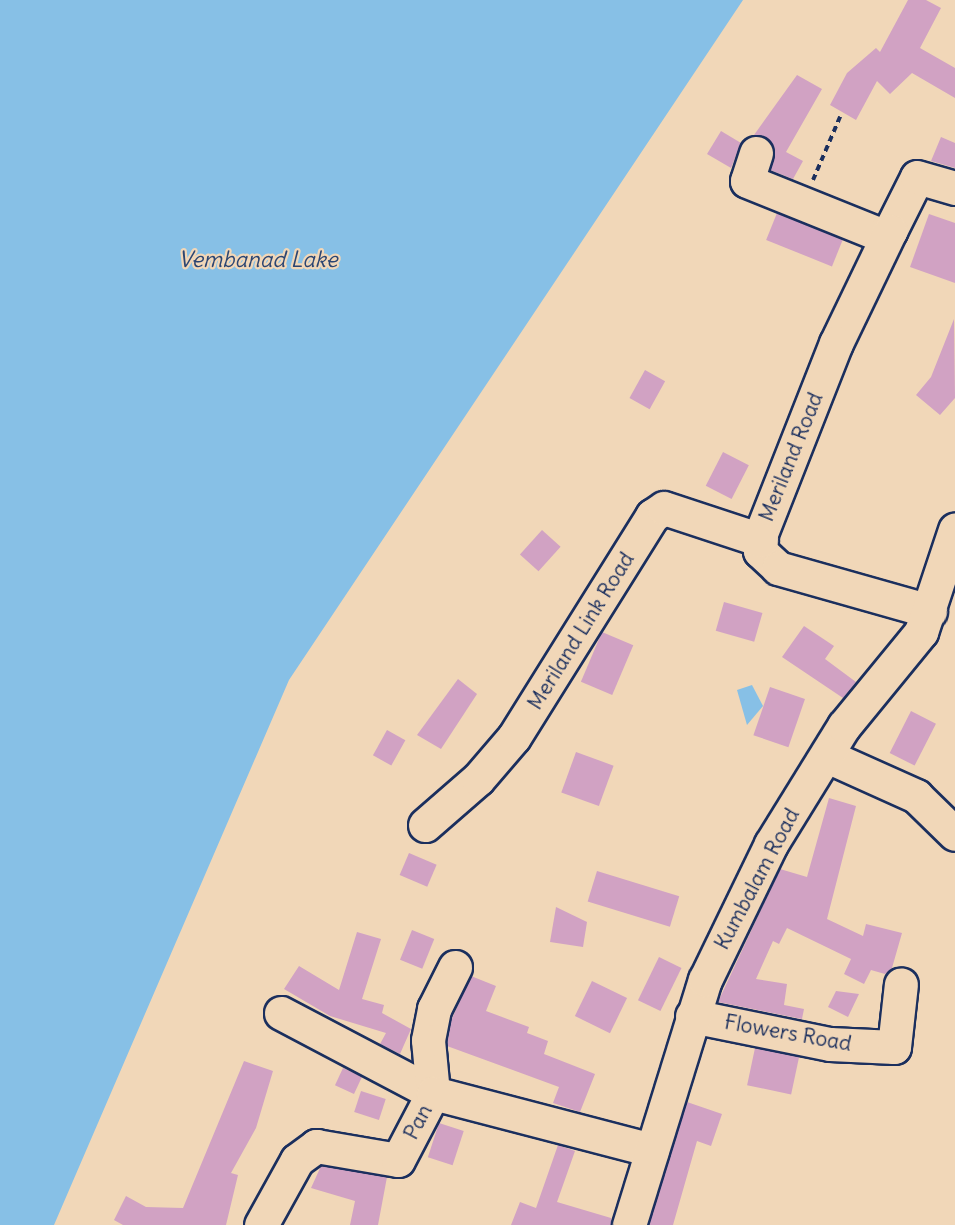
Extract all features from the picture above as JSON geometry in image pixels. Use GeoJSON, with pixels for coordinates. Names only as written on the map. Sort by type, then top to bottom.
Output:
{"type":"FeatureCollection","features":[{"type":"Feature","properties":{"kind":"street"},"geometry":{"type":"LineString","coordinates":[[756,153],[747,181],[881,235],[890,231],[917,177],[955,188]]}},
{"type":"Feature","properties":{"kind":"street","name":"Meriland Road"},"geometry":{"type":"LineString","coordinates":[[890,231],[836,344],[761,540],[760,551],[778,568],[930,611]]}},
{"type":"Feature","properties":{"kind":"street","name":"Meriland Link Road"},"geometry":{"type":"LineString","coordinates":[[425,825],[478,779],[514,737],[652,516],[664,508],[761,540]]}},
{"type":"Feature","properties":{"kind":"street","name":"Kumbalam Road"},"geometry":{"type":"LineString","coordinates":[[629,1225],[693,1016],[771,844],[844,726],[921,632],[930,611],[955,530]]}},
{"type":"Feature","properties":{"kind":"street"},"geometry":{"type":"LineString","coordinates":[[827,756],[916,796],[955,834]]}},
{"type":"Feature","properties":{"kind":"street"},"geometry":{"type":"LineString","coordinates":[[433,1094],[428,1040],[434,1009],[455,967]]}},
{"type":"Feature","properties":{"kind":"street","name":"Flowers Road"},"geometry":{"type":"LineString","coordinates":[[693,1016],[830,1044],[894,1047],[901,984]]}},
{"type":"Feature","properties":{"kind":"street"},"geometry":{"type":"LineString","coordinates":[[281,1013],[433,1094]]}},
{"type":"Feature","properties":{"kind":"street","name":"Pan"},"geometry":{"type":"LineString","coordinates":[[261,1225],[297,1160],[316,1146],[398,1160],[433,1094],[652,1150]]}},
{"type":"Feature","properties":{"kind":"path"},"geometry":{"type":"LineString","coordinates":[[805,203],[840,117]]}},
{"type":"Feature","properties":{"kind":"water","name":"Vembanad Lake"},"geometry":{"type":"Polygon","coordinates":[[[0,0],[743,0],[289,680],[54,1225],[0,1225],[0,0]]]}},
{"type":"Feature","properties":{"kind":"water"},"geometry":{"type":"Polygon","coordinates":[[[752,685],[763,706],[747,725],[737,690],[752,685]]]}},
{"type":"Feature","properties":{"kind":"building"},"geometry":{"type":"Polygon","coordinates":[[[908,0],[926,0],[941,8],[920,48],[955,68],[955,98],[912,73],[890,94],[877,81],[856,120],[830,105],[847,73],[876,48],[880,52],[908,0]]]}},
{"type":"Feature","properties":{"kind":"building"},"geometry":{"type":"Polygon","coordinates":[[[797,75],[822,89],[786,152],[803,161],[793,179],[770,170],[774,148],[769,140],[754,135],[797,75]]]}},
{"type":"Feature","properties":{"kind":"building"},"geometry":{"type":"Polygon","coordinates":[[[721,131],[741,143],[731,168],[707,154],[721,131]]]}},
{"type":"Feature","properties":{"kind":"building"},"geometry":{"type":"Polygon","coordinates":[[[941,137],[955,143],[955,168],[931,161],[941,137]]]}},
{"type":"Feature","properties":{"kind":"building"},"geometry":{"type":"Polygon","coordinates":[[[777,213],[843,240],[832,266],[766,240],[777,213]]]}},
{"type":"Feature","properties":{"kind":"building"},"geometry":{"type":"Polygon","coordinates":[[[929,214],[955,223],[955,283],[910,267],[929,214]]]}},
{"type":"Feature","properties":{"kind":"building"},"geometry":{"type":"Polygon","coordinates":[[[954,319],[955,398],[940,415],[916,395],[931,377],[954,319]]]}},
{"type":"Feature","properties":{"kind":"building"},"geometry":{"type":"Polygon","coordinates":[[[645,370],[665,381],[650,409],[629,398],[645,370]]]}},
{"type":"Feature","properties":{"kind":"building"},"geometry":{"type":"Polygon","coordinates":[[[723,452],[749,465],[732,499],[706,486],[723,452]]]}},
{"type":"Feature","properties":{"kind":"building"},"geometry":{"type":"Polygon","coordinates":[[[542,530],[561,547],[538,571],[520,555],[542,530]]]}},
{"type":"Feature","properties":{"kind":"building"},"geometry":{"type":"Polygon","coordinates":[[[724,602],[762,613],[754,642],[716,631],[724,602]]]}},
{"type":"Feature","properties":{"kind":"building"},"geometry":{"type":"Polygon","coordinates":[[[804,626],[834,646],[825,659],[856,682],[843,698],[782,657],[804,626]]]}},
{"type":"Feature","properties":{"kind":"building"},"geometry":{"type":"Polygon","coordinates":[[[602,632],[633,645],[612,695],[581,682],[602,632]]]}},
{"type":"Feature","properties":{"kind":"building"},"geometry":{"type":"Polygon","coordinates":[[[458,679],[477,694],[441,749],[417,735],[458,679]]]}},
{"type":"Feature","properties":{"kind":"building"},"geometry":{"type":"Polygon","coordinates":[[[770,687],[805,699],[788,747],[753,735],[770,687]]]}},
{"type":"Feature","properties":{"kind":"building"},"geometry":{"type":"Polygon","coordinates":[[[911,711],[936,724],[915,766],[890,753],[911,711]]]}},
{"type":"Feature","properties":{"kind":"building"},"geometry":{"type":"Polygon","coordinates":[[[387,730],[405,740],[391,766],[373,755],[387,730]]]}},
{"type":"Feature","properties":{"kind":"building"},"geometry":{"type":"Polygon","coordinates":[[[576,752],[614,766],[599,806],[561,792],[576,752]]]}},
{"type":"Feature","properties":{"kind":"building"},"geometry":{"type":"Polygon","coordinates":[[[829,798],[856,806],[827,919],[863,936],[866,924],[902,933],[892,968],[885,974],[871,970],[864,984],[844,974],[851,959],[787,928],[779,944],[773,941],[756,979],[787,984],[784,1005],[804,1009],[802,1019],[718,1002],[780,869],[807,877],[829,798]]]}},
{"type":"Feature","properties":{"kind":"building"},"geometry":{"type":"Polygon","coordinates":[[[409,853],[437,865],[427,887],[400,875],[409,853]]]}},
{"type":"Feature","properties":{"kind":"building"},"geometry":{"type":"Polygon","coordinates":[[[597,871],[679,896],[670,927],[588,902],[597,871]]]}},
{"type":"Feature","properties":{"kind":"building"},"geometry":{"type":"Polygon","coordinates":[[[556,907],[587,922],[583,947],[550,942],[556,907]]]}},
{"type":"Feature","properties":{"kind":"building"},"geometry":{"type":"Polygon","coordinates":[[[412,930],[434,939],[422,969],[400,960],[412,930]]]}},
{"type":"Feature","properties":{"kind":"building"},"geometry":{"type":"Polygon","coordinates":[[[357,932],[381,939],[362,999],[384,1005],[382,1013],[411,1029],[400,1054],[380,1044],[386,1033],[330,1016],[284,989],[299,966],[339,990],[357,932]]]}},
{"type":"Feature","properties":{"kind":"building"},"geometry":{"type":"Polygon","coordinates":[[[659,957],[681,968],[660,1011],[638,1000],[659,957]]]}},
{"type":"Feature","properties":{"kind":"building"},"geometry":{"type":"Polygon","coordinates":[[[471,976],[496,986],[486,1011],[529,1027],[527,1033],[548,1041],[544,1054],[595,1074],[580,1112],[553,1103],[559,1087],[447,1046],[450,1023],[471,976]]]}},
{"type":"Feature","properties":{"kind":"building"},"geometry":{"type":"Polygon","coordinates":[[[592,981],[627,998],[610,1033],[575,1016],[592,981]]]}},
{"type":"Feature","properties":{"kind":"building"},"geometry":{"type":"Polygon","coordinates":[[[836,991],[859,994],[848,1017],[828,1007],[836,991]]]}},
{"type":"Feature","properties":{"kind":"building"},"geometry":{"type":"Polygon","coordinates":[[[755,1048],[799,1057],[791,1095],[747,1085],[755,1048]]]}},
{"type":"Feature","properties":{"kind":"building"},"geometry":{"type":"Polygon","coordinates":[[[244,1061],[273,1071],[256,1128],[231,1173],[238,1175],[226,1225],[123,1225],[114,1220],[126,1196],[146,1207],[183,1208],[244,1061]]]}},
{"type":"Feature","properties":{"kind":"building"},"geometry":{"type":"Polygon","coordinates":[[[343,1068],[362,1077],[354,1094],[335,1085],[343,1068]]]}},
{"type":"Feature","properties":{"kind":"building"},"geometry":{"type":"Polygon","coordinates":[[[361,1091],[386,1099],[379,1120],[354,1112],[361,1091]]]}},
{"type":"Feature","properties":{"kind":"building"},"geometry":{"type":"Polygon","coordinates":[[[687,1102],[722,1114],[711,1146],[697,1141],[673,1225],[649,1225],[687,1102]]]}},
{"type":"Feature","properties":{"kind":"building"},"geometry":{"type":"Polygon","coordinates":[[[439,1123],[464,1131],[453,1165],[428,1157],[439,1123]]]}},
{"type":"Feature","properties":{"kind":"building"},"geometry":{"type":"Polygon","coordinates":[[[558,1145],[575,1151],[557,1202],[611,1218],[611,1225],[511,1225],[520,1202],[536,1208],[558,1145]]]}},
{"type":"Feature","properties":{"kind":"building"},"geometry":{"type":"Polygon","coordinates":[[[321,1166],[387,1177],[378,1225],[350,1225],[355,1201],[311,1188],[321,1166]]]}}]}
